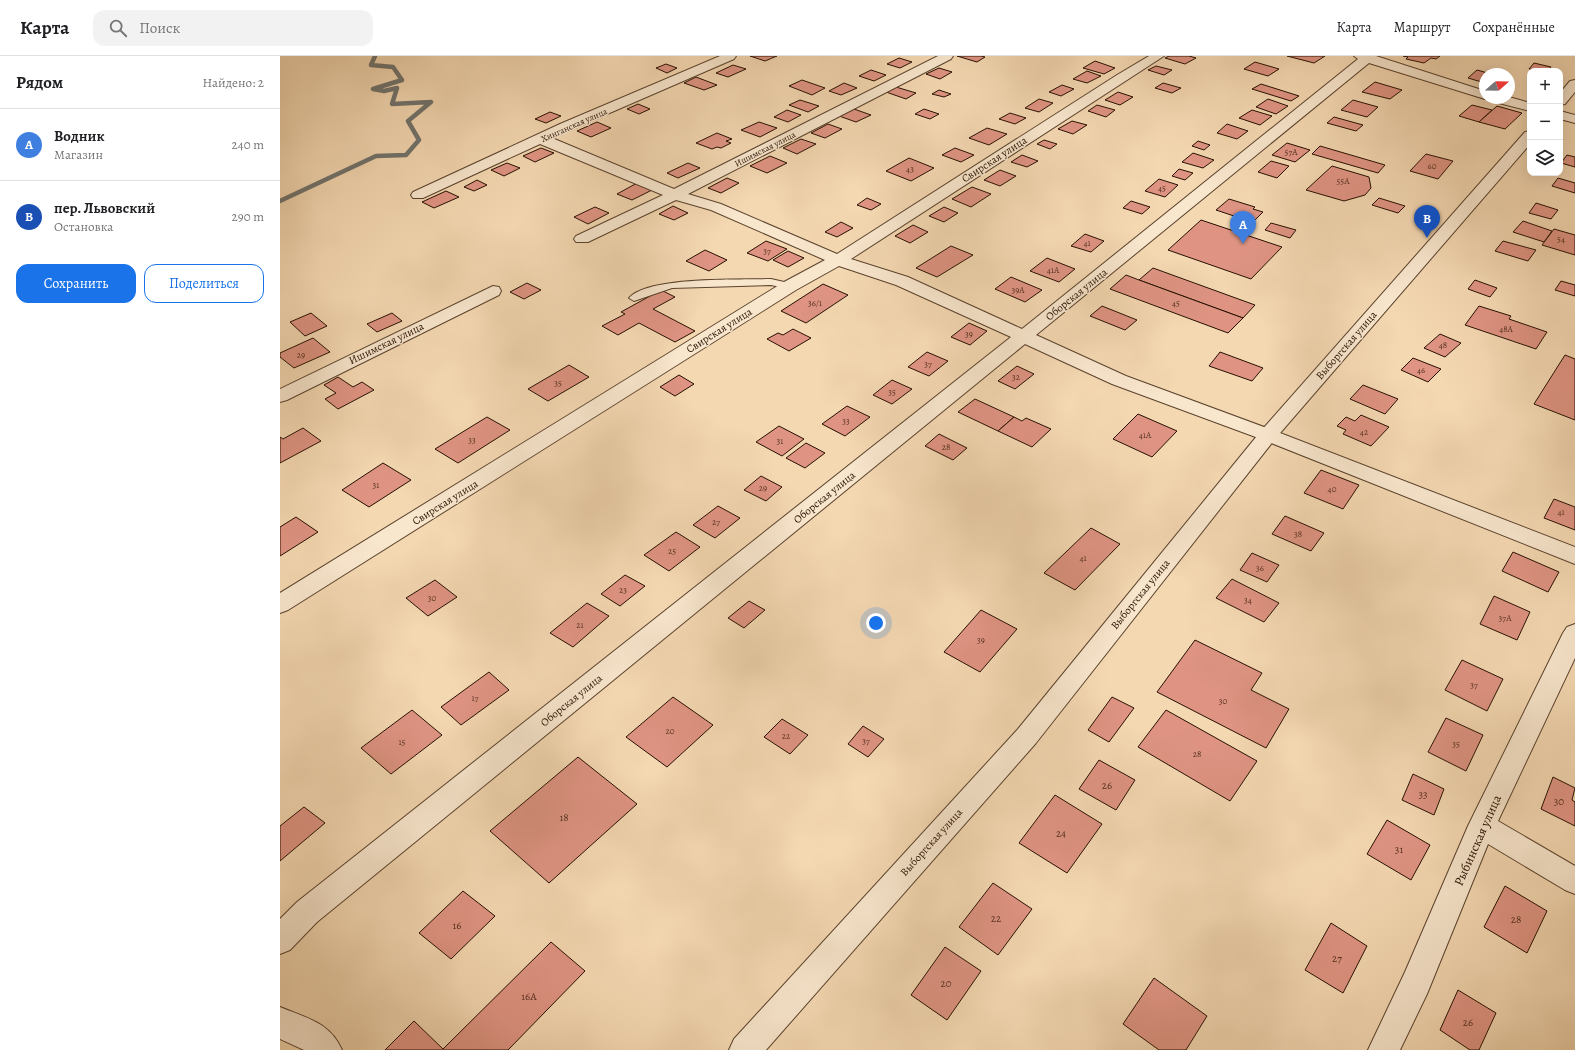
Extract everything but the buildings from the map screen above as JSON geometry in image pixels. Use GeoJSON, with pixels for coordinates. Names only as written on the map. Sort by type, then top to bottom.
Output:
{"type":"FeatureCollection","features":[{"type":"Feature","properties":{"kind":"street","name":"Хинганская улица"},"geometry":{"type":"LineString","coordinates":[[418,195],[565,127],[652,91],[730,56]]}},
{"type":"Feature","properties":{"kind":"street","name":"Ишимская улица"},"geometry":{"type":"LineString","coordinates":[[582,238],[675,194],[947,56]]}},
{"type":"Feature","properties":{"kind":"street","name":"Свирская улица"},"geometry":{"type":"LineString","coordinates":[[280,604],[790,286],[838,260],[1121,78],[1158,56]]}},
{"type":"Feature","properties":{"kind":"street"},"geometry":{"type":"LineString","coordinates":[[1366,57],[1479,93]]}},
{"type":"Feature","properties":{"kind":"street","name":"Оборская улица"},"geometry":{"type":"LineString","coordinates":[[280,940],[307,912],[1024,337],[1366,57]]}},
{"type":"Feature","properties":{"kind":"street"},"geometry":{"type":"LineString","coordinates":[[1563,98],[1575,84]]}},
{"type":"Feature","properties":{"kind":"street"},"geometry":{"type":"LineString","coordinates":[[1515,103],[1527,106]]}},
{"type":"Feature","properties":{"kind":"street"},"geometry":{"type":"LineString","coordinates":[[1563,116],[1575,119]]}},
{"type":"Feature","properties":{"kind":"street","name":"Выборгская улица"},"geometry":{"type":"LineString","coordinates":[[745,1050],[1027,736],[1268,435],[1527,138]]}},
{"type":"Feature","properties":{"kind":"street"},"geometry":{"type":"LineString","coordinates":[[541,139],[675,194],[716,207],[838,260],[902,281],[1119,380],[1268,435],[1575,556]]}},
{"type":"Feature","properties":{"kind":"street","name":"Ишимская улица"},"geometry":{"type":"LineString","coordinates":[[280,396],[493,291]]}},
{"type":"Feature","properties":{"kind":"street","name":"Рыбинская улица"},"geometry":{"type":"LineString","coordinates":[[1384,1050],[1416,983],[1482,826],[1575,633]]}},
{"type":"Feature","properties":{"kind":"street"},"geometry":{"type":"LineString","coordinates":[[1482,826],[1575,881]]}},
{"type":"Feature","properties":{"kind":"street"},"geometry":{"type":"LineString","coordinates":[[280,1023],[312,1036],[326,1050]]}},
{"type":"Feature","properties":{"kind":"lane"},"geometry":{"type":"LineString","coordinates":[[634,298],[651,290],[672,285],[771,282],[790,286]]}},
{"type":"Feature","properties":{"kind":"waterway"},"geometry":{"type":"LineString","coordinates":[[280,201],[376,156],[406,155],[419,140],[408,121],[431,102],[392,104],[397,88],[384,91],[373,89],[402,80],[393,67],[371,65],[375,56]]}},
{"type":"Feature","properties":{"kind":"place","name":"пер. Львовский"},"geometry":{"type":"Point","coordinates":[1427,238]}},
{"type":"Feature","properties":{"kind":"place","name":"Водник"},"geometry":{"type":"Point","coordinates":[1243,244]}}]}
